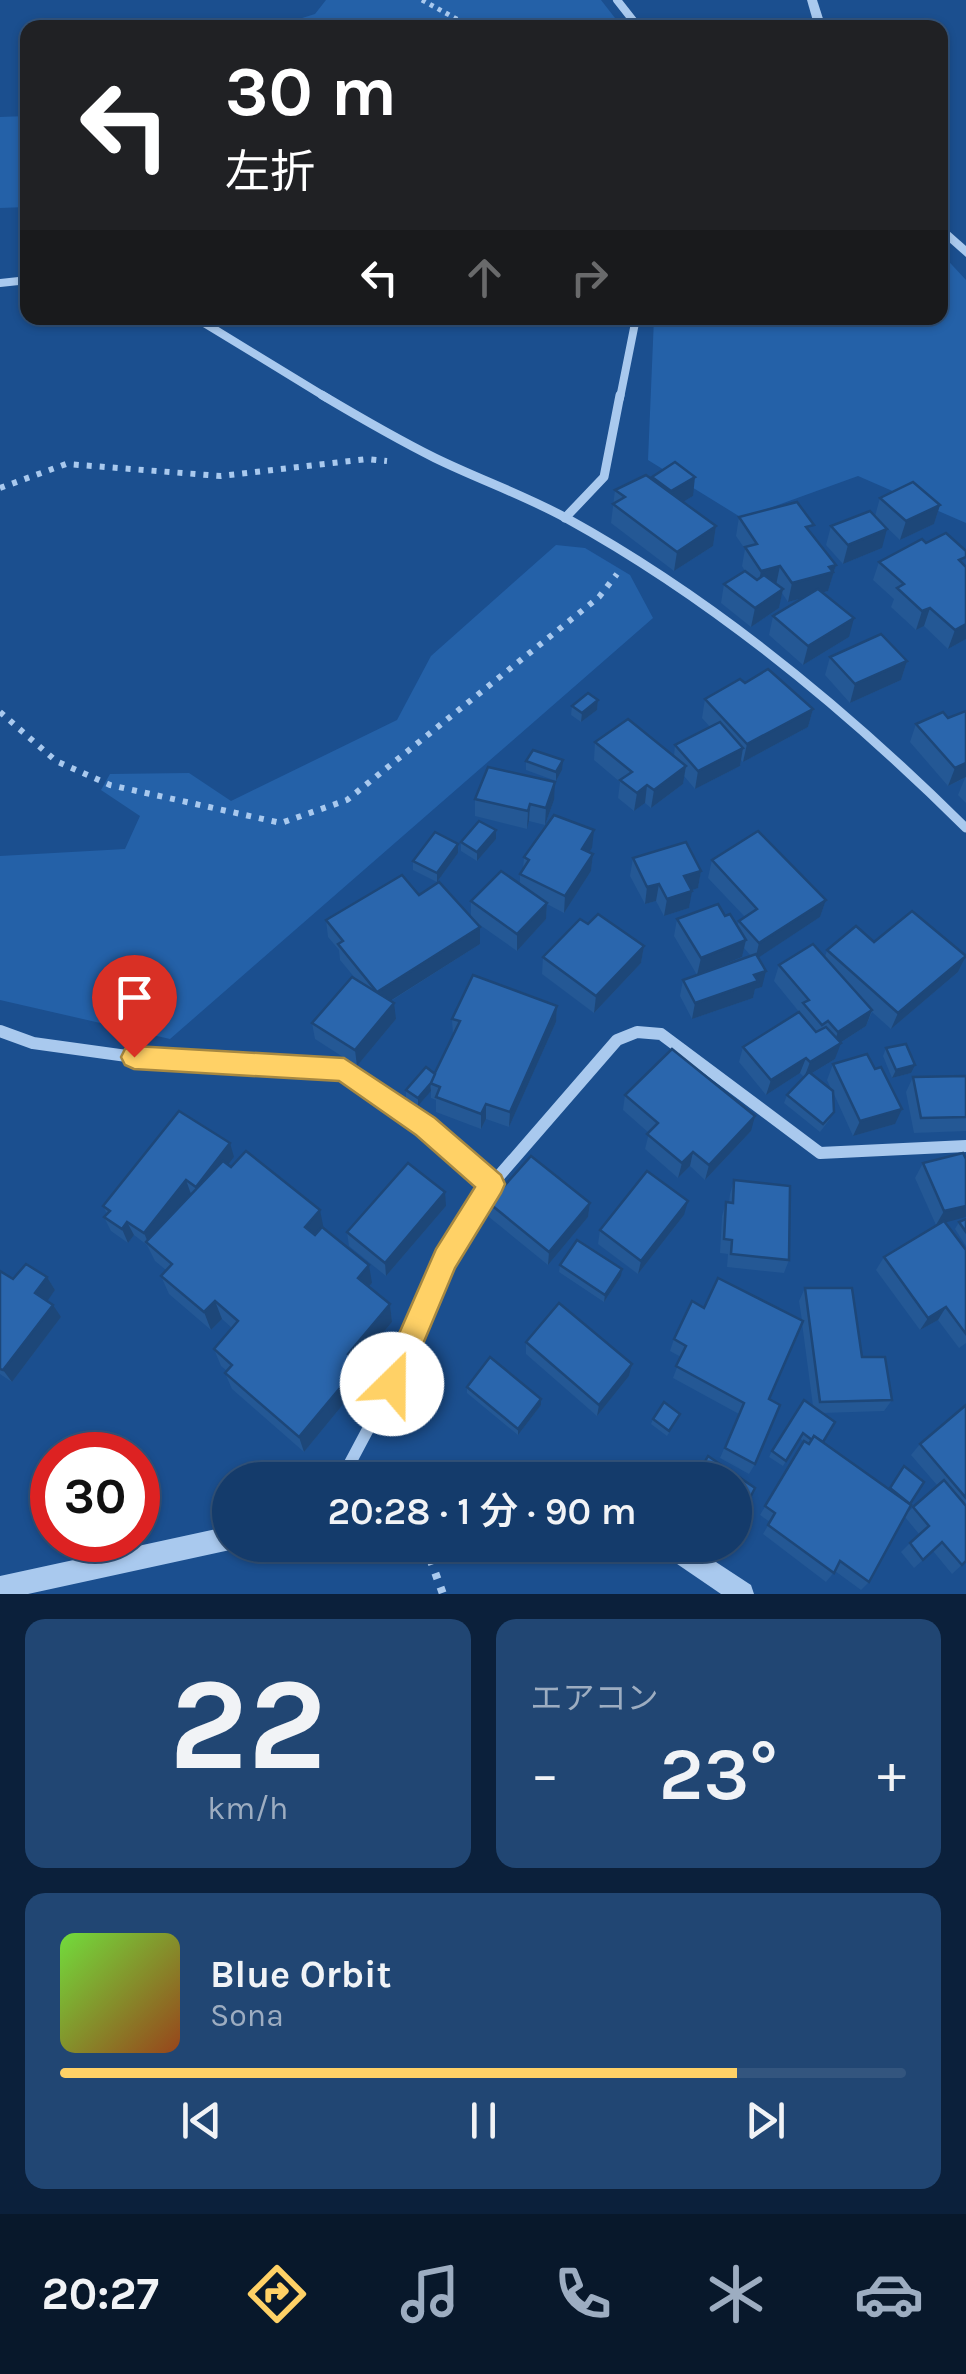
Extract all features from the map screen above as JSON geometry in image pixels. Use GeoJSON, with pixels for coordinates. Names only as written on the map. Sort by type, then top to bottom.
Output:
{"type":"FeatureCollection","features":[{"type":"Feature","properties":{"kind":"street"},"geometry":{"type":"LineString","coordinates":[[617,0],[633,20]]}},
{"type":"Feature","properties":{"kind":"street"},"geometry":{"type":"LineString","coordinates":[[948,235],[966,253]]}},
{"type":"Feature","properties":{"kind":"street"},"geometry":{"type":"LineString","coordinates":[[207,325],[332,401],[454,466],[565,518],[630,557],[812,687],[897,760],[966,828]]}},
{"type":"Feature","properties":{"kind":"street"},"geometry":{"type":"LineString","coordinates":[[565,518],[604,476],[635,325]]}},
{"type":"Feature","properties":{"kind":"street"},"geometry":{"type":"LineString","coordinates":[[0,1031],[33,1043],[134,1057],[344,1070],[426,1126],[492,1184]]}},
{"type":"Feature","properties":{"kind":"street"},"geometry":{"type":"LineString","coordinates":[[351,1462],[392,1384],[446,1258],[492,1184],[618,1040],[637,1032],[660,1034],[820,1153],[966,1146]]}},
{"type":"Feature","properties":{"kind":"street"},"geometry":{"type":"LineString","coordinates":[[0,1588],[212,1542]]}},
{"type":"Feature","properties":{"kind":"street"},"geometry":{"type":"LineString","coordinates":[[694,1562],[742,1594]]}},
{"type":"Feature","properties":{"kind":"path"},"geometry":{"type":"LineString","coordinates":[[422,0],[458,20]]}},
{"type":"Feature","properties":{"kind":"path"},"geometry":{"type":"LineString","coordinates":[[0,488],[66,464],[221,476],[367,459],[454,466]]}},
{"type":"Feature","properties":{"kind":"path"},"geometry":{"type":"LineString","coordinates":[[0,712],[56,761],[110,785],[282,823],[346,800],[599,597],[630,557]]}},
{"type":"Feature","properties":{"kind":"path"},"geometry":{"type":"LineString","coordinates":[[431,1562],[443,1594]]}},
{"type":"Feature","properties":{"kind":"shaded area"},"geometry":{"type":"Polygon","coordinates":[[[326,0],[601,0],[617,20],[296,20],[315,14],[326,0]]]}},
{"type":"Feature","properties":{"kind":"shaded area"},"geometry":{"type":"Polygon","coordinates":[[[20,116],[20,207],[0,208],[0,117],[20,116]]]}},
{"type":"Feature","properties":{"kind":"shaded area"},"geometry":{"type":"Polygon","coordinates":[[[948,261],[966,280],[966,523],[858,476],[742,518],[648,460],[654,325],[948,325],[948,261]]]}},
{"type":"Feature","properties":{"kind":"shaded area"},"geometry":{"type":"Polygon","coordinates":[[[556,545],[585,548],[630,575],[653,618],[170,1039],[0,1000],[0,856],[125,849],[140,816],[101,790],[110,774],[189,773],[231,801],[397,720],[431,656],[556,545]]]}},
{"type":"Feature","properties":{"kind":"building"},"geometry":{"type":"Polygon","coordinates":[[[675,462],[695,477],[671,491],[652,477],[675,462]]]}},
{"type":"Feature","properties":{"kind":"building"},"geometry":{"type":"Polygon","coordinates":[[[646,475],[716,526],[677,552],[613,504],[625,497],[615,490],[646,475]]]}},
{"type":"Feature","properties":{"kind":"building"},"geometry":{"type":"Polygon","coordinates":[[[913,482],[940,505],[906,521],[880,498],[913,482]]]}},
{"type":"Feature","properties":{"kind":"building"},"geometry":{"type":"Polygon","coordinates":[[[797,502],[814,525],[806,527],[836,565],[829,567],[833,572],[792,583],[780,566],[761,571],[745,547],[757,544],[739,517],[797,502]]]}},
{"type":"Feature","properties":{"kind":"building"},"geometry":{"type":"Polygon","coordinates":[[[870,511],[887,529],[848,545],[831,526],[870,511]]]}},
{"type":"Feature","properties":{"kind":"building"},"geometry":{"type":"Polygon","coordinates":[[[946,533],[966,551],[966,557],[959,560],[966,567],[966,624],[955,630],[930,608],[922,611],[897,588],[904,584],[879,562],[922,539],[926,543],[946,533]]]}},
{"type":"Feature","properties":{"kind":"building"},"geometry":{"type":"Polygon","coordinates":[[[745,571],[757,580],[764,575],[783,589],[755,608],[724,584],[745,571]]]}},
{"type":"Feature","properties":{"kind":"building"},"geometry":{"type":"Polygon","coordinates":[[[818,589],[854,618],[808,646],[773,616],[818,589]]]}},
{"type":"Feature","properties":{"kind":"building"},"geometry":{"type":"Polygon","coordinates":[[[881,634],[907,661],[855,684],[830,657],[881,634]]]}},
{"type":"Feature","properties":{"kind":"building"},"geometry":{"type":"Polygon","coordinates":[[[768,669],[813,709],[747,744],[705,699],[740,679],[745,683],[768,669]]]}},
{"type":"Feature","properties":{"kind":"building"},"geometry":{"type":"Polygon","coordinates":[[[588,693],[598,700],[582,713],[572,706],[588,693]]]}},
{"type":"Feature","properties":{"kind":"building"},"geometry":{"type":"Polygon","coordinates":[[[966,711],[966,763],[955,768],[916,724],[943,712],[948,718],[966,711]]]}},
{"type":"Feature","properties":{"kind":"building"},"geometry":{"type":"Polygon","coordinates":[[[628,719],[686,766],[654,790],[647,785],[637,793],[620,780],[632,772],[595,742],[628,719]]]}},
{"type":"Feature","properties":{"kind":"building"},"geometry":{"type":"Polygon","coordinates":[[[720,722],[743,748],[698,771],[675,745],[720,722]]]}},
{"type":"Feature","properties":{"kind":"building"},"geometry":{"type":"Polygon","coordinates":[[[533,750],[563,760],[556,772],[526,761],[533,750]]]}},
{"type":"Feature","properties":{"kind":"building"},"geometry":{"type":"Polygon","coordinates":[[[488,767],[555,782],[546,808],[530,804],[528,811],[475,799],[488,767]]]}},
{"type":"Feature","properties":{"kind":"building"},"geometry":{"type":"Polygon","coordinates":[[[554,815],[594,830],[582,849],[593,854],[565,896],[520,874],[529,860],[524,857],[554,815]]]}},
{"type":"Feature","properties":{"kind":"building"},"geometry":{"type":"Polygon","coordinates":[[[479,821],[496,830],[477,852],[461,842],[479,821]]]}},
{"type":"Feature","properties":{"kind":"building"},"geometry":{"type":"Polygon","coordinates":[[[758,831],[826,900],[759,943],[739,921],[757,909],[712,860],[758,831]]]}},
{"type":"Feature","properties":{"kind":"building"},"geometry":{"type":"Polygon","coordinates":[[[435,832],[458,844],[437,873],[413,861],[435,832]]]}},
{"type":"Feature","properties":{"kind":"building"},"geometry":{"type":"Polygon","coordinates":[[[686,842],[701,871],[684,876],[692,891],[667,899],[659,884],[647,887],[633,858],[686,842]]]}},
{"type":"Feature","properties":{"kind":"building"},"geometry":{"type":"Polygon","coordinates":[[[501,871],[547,903],[517,934],[471,901],[501,871]]]}},
{"type":"Feature","properties":{"kind":"building"},"geometry":{"type":"Polygon","coordinates":[[[402,875],[419,895],[439,882],[480,927],[377,992],[338,944],[343,941],[326,920],[402,875]]]}},
{"type":"Feature","properties":{"kind":"building"},"geometry":{"type":"Polygon","coordinates":[[[718,904],[725,916],[730,914],[746,940],[701,958],[677,919],[718,904]]]}},
{"type":"Feature","properties":{"kind":"building"},"geometry":{"type":"Polygon","coordinates":[[[912,911],[966,956],[898,1013],[827,950],[856,926],[874,942],[912,911]]]}},
{"type":"Feature","properties":{"kind":"building"},"geometry":{"type":"Polygon","coordinates":[[[598,914],[644,946],[596,996],[543,957],[580,919],[588,924],[598,914]]]}},
{"type":"Feature","properties":{"kind":"building"},"geometry":{"type":"Polygon","coordinates":[[[813,944],[872,1010],[838,1032],[828,1021],[822,1025],[803,1003],[809,1000],[779,965],[813,944]]]}},
{"type":"Feature","properties":{"kind":"building"},"geometry":{"type":"Polygon","coordinates":[[[756,954],[766,971],[754,975],[758,981],[695,1003],[683,980],[756,954]]]}},
{"type":"Feature","properties":{"kind":"building"},"geometry":{"type":"Polygon","coordinates":[[[473,975],[557,1006],[510,1112],[486,1104],[481,1114],[436,1097],[440,1087],[430,1083],[460,1021],[452,1019],[473,975]]]}},
{"type":"Feature","properties":{"kind":"building"},"geometry":{"type":"Polygon","coordinates":[[[352,977],[394,1003],[355,1050],[312,1023],[352,977]]]}},
{"type":"Feature","properties":{"kind":"building"},"geometry":{"type":"Polygon","coordinates":[[[799,1012],[816,1032],[826,1027],[841,1043],[810,1062],[806,1058],[771,1080],[743,1047],[799,1012]]]}},
{"type":"Feature","properties":{"kind":"building"},"geometry":{"type":"Polygon","coordinates":[[[906,1044],[915,1065],[896,1070],[886,1048],[906,1044]]]}},
{"type":"Feature","properties":{"kind":"building"},"geometry":{"type":"Polygon","coordinates":[[[672,1049],[755,1116],[709,1165],[693,1152],[682,1163],[647,1134],[658,1123],[625,1095],[672,1049]]]}},
{"type":"Feature","properties":{"kind":"building"},"geometry":{"type":"Polygon","coordinates":[[[867,1054],[875,1069],[881,1067],[902,1109],[860,1121],[833,1064],[867,1054]]]}},
{"type":"Feature","properties":{"kind":"building"},"geometry":{"type":"Polygon","coordinates":[[[426,1067],[435,1074],[418,1098],[406,1090],[426,1067]]]}},
{"type":"Feature","properties":{"kind":"building"},"geometry":{"type":"Polygon","coordinates":[[[809,1072],[833,1091],[834,1112],[823,1124],[787,1095],[809,1072]]]}},
{"type":"Feature","properties":{"kind":"building"},"geometry":{"type":"Polygon","coordinates":[[[966,1076],[966,1117],[921,1118],[913,1077],[966,1076]]]}},
{"type":"Feature","properties":{"kind":"building"},"geometry":{"type":"Polygon","coordinates":[[[179,1111],[230,1143],[196,1187],[186,1180],[144,1233],[127,1222],[122,1229],[104,1217],[110,1211],[103,1206],[179,1111]]]}},
{"type":"Feature","properties":{"kind":"building"},"geometry":{"type":"Polygon","coordinates":[[[246,1151],[320,1210],[305,1227],[315,1235],[322,1227],[369,1265],[358,1278],[390,1304],[348,1354],[360,1364],[299,1437],[225,1373],[232,1365],[214,1349],[238,1321],[215,1301],[204,1312],[161,1276],[172,1264],[146,1242],[223,1161],[231,1167],[246,1151]]]}},
{"type":"Feature","properties":{"kind":"building"},"geometry":{"type":"Polygon","coordinates":[[[963,1153],[966,1206],[944,1211],[923,1163],[963,1153]]]}},
{"type":"Feature","properties":{"kind":"building"},"geometry":{"type":"Polygon","coordinates":[[[531,1156],[590,1203],[549,1252],[489,1203],[531,1156]]]}},
{"type":"Feature","properties":{"kind":"building"},"geometry":{"type":"Polygon","coordinates":[[[408,1163],[445,1192],[385,1263],[347,1232],[408,1163]]]}},
{"type":"Feature","properties":{"kind":"building"},"geometry":{"type":"Polygon","coordinates":[[[647,1171],[688,1201],[641,1261],[600,1230],[647,1171]]]}},
{"type":"Feature","properties":{"kind":"building"},"geometry":{"type":"Polygon","coordinates":[[[734,1180],[790,1186],[789,1260],[731,1254],[732,1240],[724,1239],[726,1202],[733,1203],[734,1180]]]}},
{"type":"Feature","properties":{"kind":"building"},"geometry":{"type":"Polygon","coordinates":[[[944,1221],[966,1250],[966,1334],[946,1307],[928,1318],[884,1257],[944,1221]]]}},
{"type":"Feature","properties":{"kind":"building"},"geometry":{"type":"Polygon","coordinates":[[[577,1240],[622,1269],[605,1295],[560,1265],[577,1240]]]}},
{"type":"Feature","properties":{"kind":"building"},"geometry":{"type":"Polygon","coordinates":[[[26,1264],[47,1277],[35,1293],[53,1305],[3,1370],[0,1271],[13,1279],[26,1264]]]}},
{"type":"Feature","properties":{"kind":"building"},"geometry":{"type":"Polygon","coordinates":[[[718,1278],[803,1321],[769,1399],[780,1405],[755,1464],[725,1448],[744,1403],[676,1366],[686,1346],[674,1339],[692,1301],[704,1308],[718,1278]]]}},
{"type":"Feature","properties":{"kind":"building"},"geometry":{"type":"Polygon","coordinates":[[[805,1288],[852,1288],[862,1357],[885,1357],[892,1400],[820,1402],[805,1288]]]}},
{"type":"Feature","properties":{"kind":"building"},"geometry":{"type":"Polygon","coordinates":[[[559,1303],[632,1364],[599,1405],[526,1342],[559,1303]]]}},
{"type":"Feature","properties":{"kind":"building"},"geometry":{"type":"Polygon","coordinates":[[[490,1357],[541,1399],[518,1429],[467,1387],[490,1357]]]}},
{"type":"Feature","properties":{"kind":"building"},"geometry":{"type":"Polygon","coordinates":[[[804,1400],[835,1422],[823,1442],[803,1433],[786,1461],[772,1451],[804,1400]]]}},
{"type":"Feature","properties":{"kind":"building"},"geometry":{"type":"Polygon","coordinates":[[[664,1402],[680,1414],[669,1431],[653,1419],[664,1402]]]}},
{"type":"Feature","properties":{"kind":"building"},"geometry":{"type":"Polygon","coordinates":[[[966,1405],[966,1498],[920,1444],[966,1405]]]}},
{"type":"Feature","properties":{"kind":"building"},"geometry":{"type":"Polygon","coordinates":[[[814,1436],[911,1505],[869,1582],[840,1561],[834,1573],[768,1525],[775,1513],[765,1506],[804,1441],[809,1444],[814,1436]]]}},
{"type":"Feature","properties":{"kind":"building"},"geometry":{"type":"Polygon","coordinates":[[[904,1466],[924,1482],[910,1504],[890,1488],[904,1466]]]}},
{"type":"Feature","properties":{"kind":"building"},"geometry":{"type":"Polygon","coordinates":[[[944,1480],[966,1506],[966,1561],[962,1565],[942,1542],[923,1560],[910,1543],[929,1526],[913,1507],[944,1480]]]}},
{"type":"Feature","properties":{"kind":"route"},"geometry":{"type":"LineString","coordinates":[[134,1057],[344,1070],[426,1126],[492,1184],[446,1258],[392,1384]]}}]}
